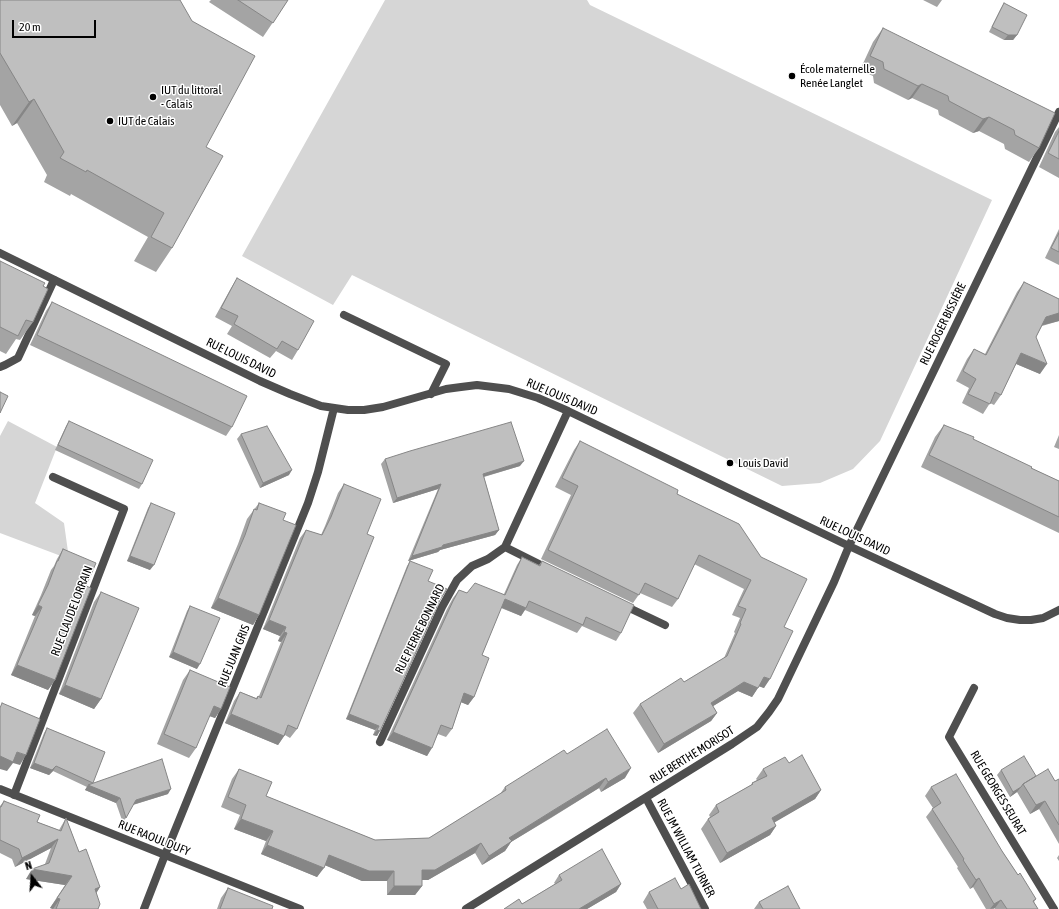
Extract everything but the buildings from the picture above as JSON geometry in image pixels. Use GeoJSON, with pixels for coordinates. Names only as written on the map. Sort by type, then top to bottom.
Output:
{"type":"FeatureCollection","features":[{"type":"Feature","properties":{"kind":"street","name":"RUE ROGER BISSIÈRE"},"geometry":{"type":"LineString","coordinates":[[849,546],[1059,112]]}},
{"type":"Feature","properties":{"kind":"street","name":"RUE LOUIS DAVID"},"geometry":{"type":"LineString","coordinates":[[0,253],[274,387],[321,406],[348,410],[364,410],[383,407],[461,387],[477,385],[509,389],[568,411],[849,546],[995,614],[1007,618],[1031,620],[1043,618],[1059,610]]}},
{"type":"Feature","properties":{"kind":"street"},"geometry":{"type":"LineString","coordinates":[[0,367],[18,358],[54,280]]}},
{"type":"Feature","properties":{"kind":"street"},"geometry":{"type":"LineString","coordinates":[[344,315],[446,364],[431,394]]}},
{"type":"Feature","properties":{"kind":"street","name":"RUE JUAN GRIS"},"geometry":{"type":"LineString","coordinates":[[144,909],[306,511],[318,472],[334,408]]}},
{"type":"Feature","properties":{"kind":"street","name":"RUE PIERRE BONNARD"},"geometry":{"type":"LineString","coordinates":[[380,742],[442,607],[457,580],[472,566],[488,559],[505,547],[568,411]]}},
{"type":"Feature","properties":{"kind":"street","name":"RUE CLAUDE LORRAIN"},"geometry":{"type":"LineString","coordinates":[[14,795],[124,509],[53,477]]}},
{"type":"Feature","properties":{"kind":"street","name":"RUE BERTHE MORISOT"},"geometry":{"type":"LineString","coordinates":[[466,909],[646,798],[757,727],[769,712],[781,692],[834,582],[849,546]]}},
{"type":"Feature","properties":{"kind":"street"},"geometry":{"type":"LineString","coordinates":[[505,547],[554,571]]}},
{"type":"Feature","properties":{"kind":"street"},"geometry":{"type":"LineString","coordinates":[[616,602],[665,625]]}},
{"type":"Feature","properties":{"kind":"street","name":"RUE GEORGES SEURAT"},"geometry":{"type":"LineString","coordinates":[[974,688],[949,737],[1054,909]]}},
{"type":"Feature","properties":{"kind":"street","name":"RUE RAOUL DUFY"},"geometry":{"type":"LineString","coordinates":[[0,789],[300,909]]}},
{"type":"Feature","properties":{"kind":"street","name":"RUE JM WILLIAM TURNER"},"geometry":{"type":"LineString","coordinates":[[646,798],[705,909]]}},
{"type":"Feature","properties":{"kind":"shaded area"},"geometry":{"type":"Polygon","coordinates":[[[385,0],[587,0],[590,5],[992,200],[880,441],[853,469],[820,483],[782,486],[352,275],[333,305],[242,256],[385,0]]]}},
{"type":"Feature","properties":{"kind":"shaded area"},"geometry":{"type":"Polygon","coordinates":[[[8,421],[57,447],[35,503],[64,523],[69,559],[0,533],[0,436],[8,421]]]}},
{"type":"Feature","properties":{"kind":"place","name":"École maternelle Renée Langlet"},"geometry":{"type":"Point","coordinates":[792,76]}},
{"type":"Feature","properties":{"kind":"place","name":"IUT du littoral - Calais"},"geometry":{"type":"Point","coordinates":[153,97]}},
{"type":"Feature","properties":{"kind":"place","name":"IUT de Calais"},"geometry":{"type":"Point","coordinates":[110,121]}},
{"type":"Feature","properties":{"kind":"place","name":"Louis David"},"geometry":{"type":"Point","coordinates":[730,463]}}]}
